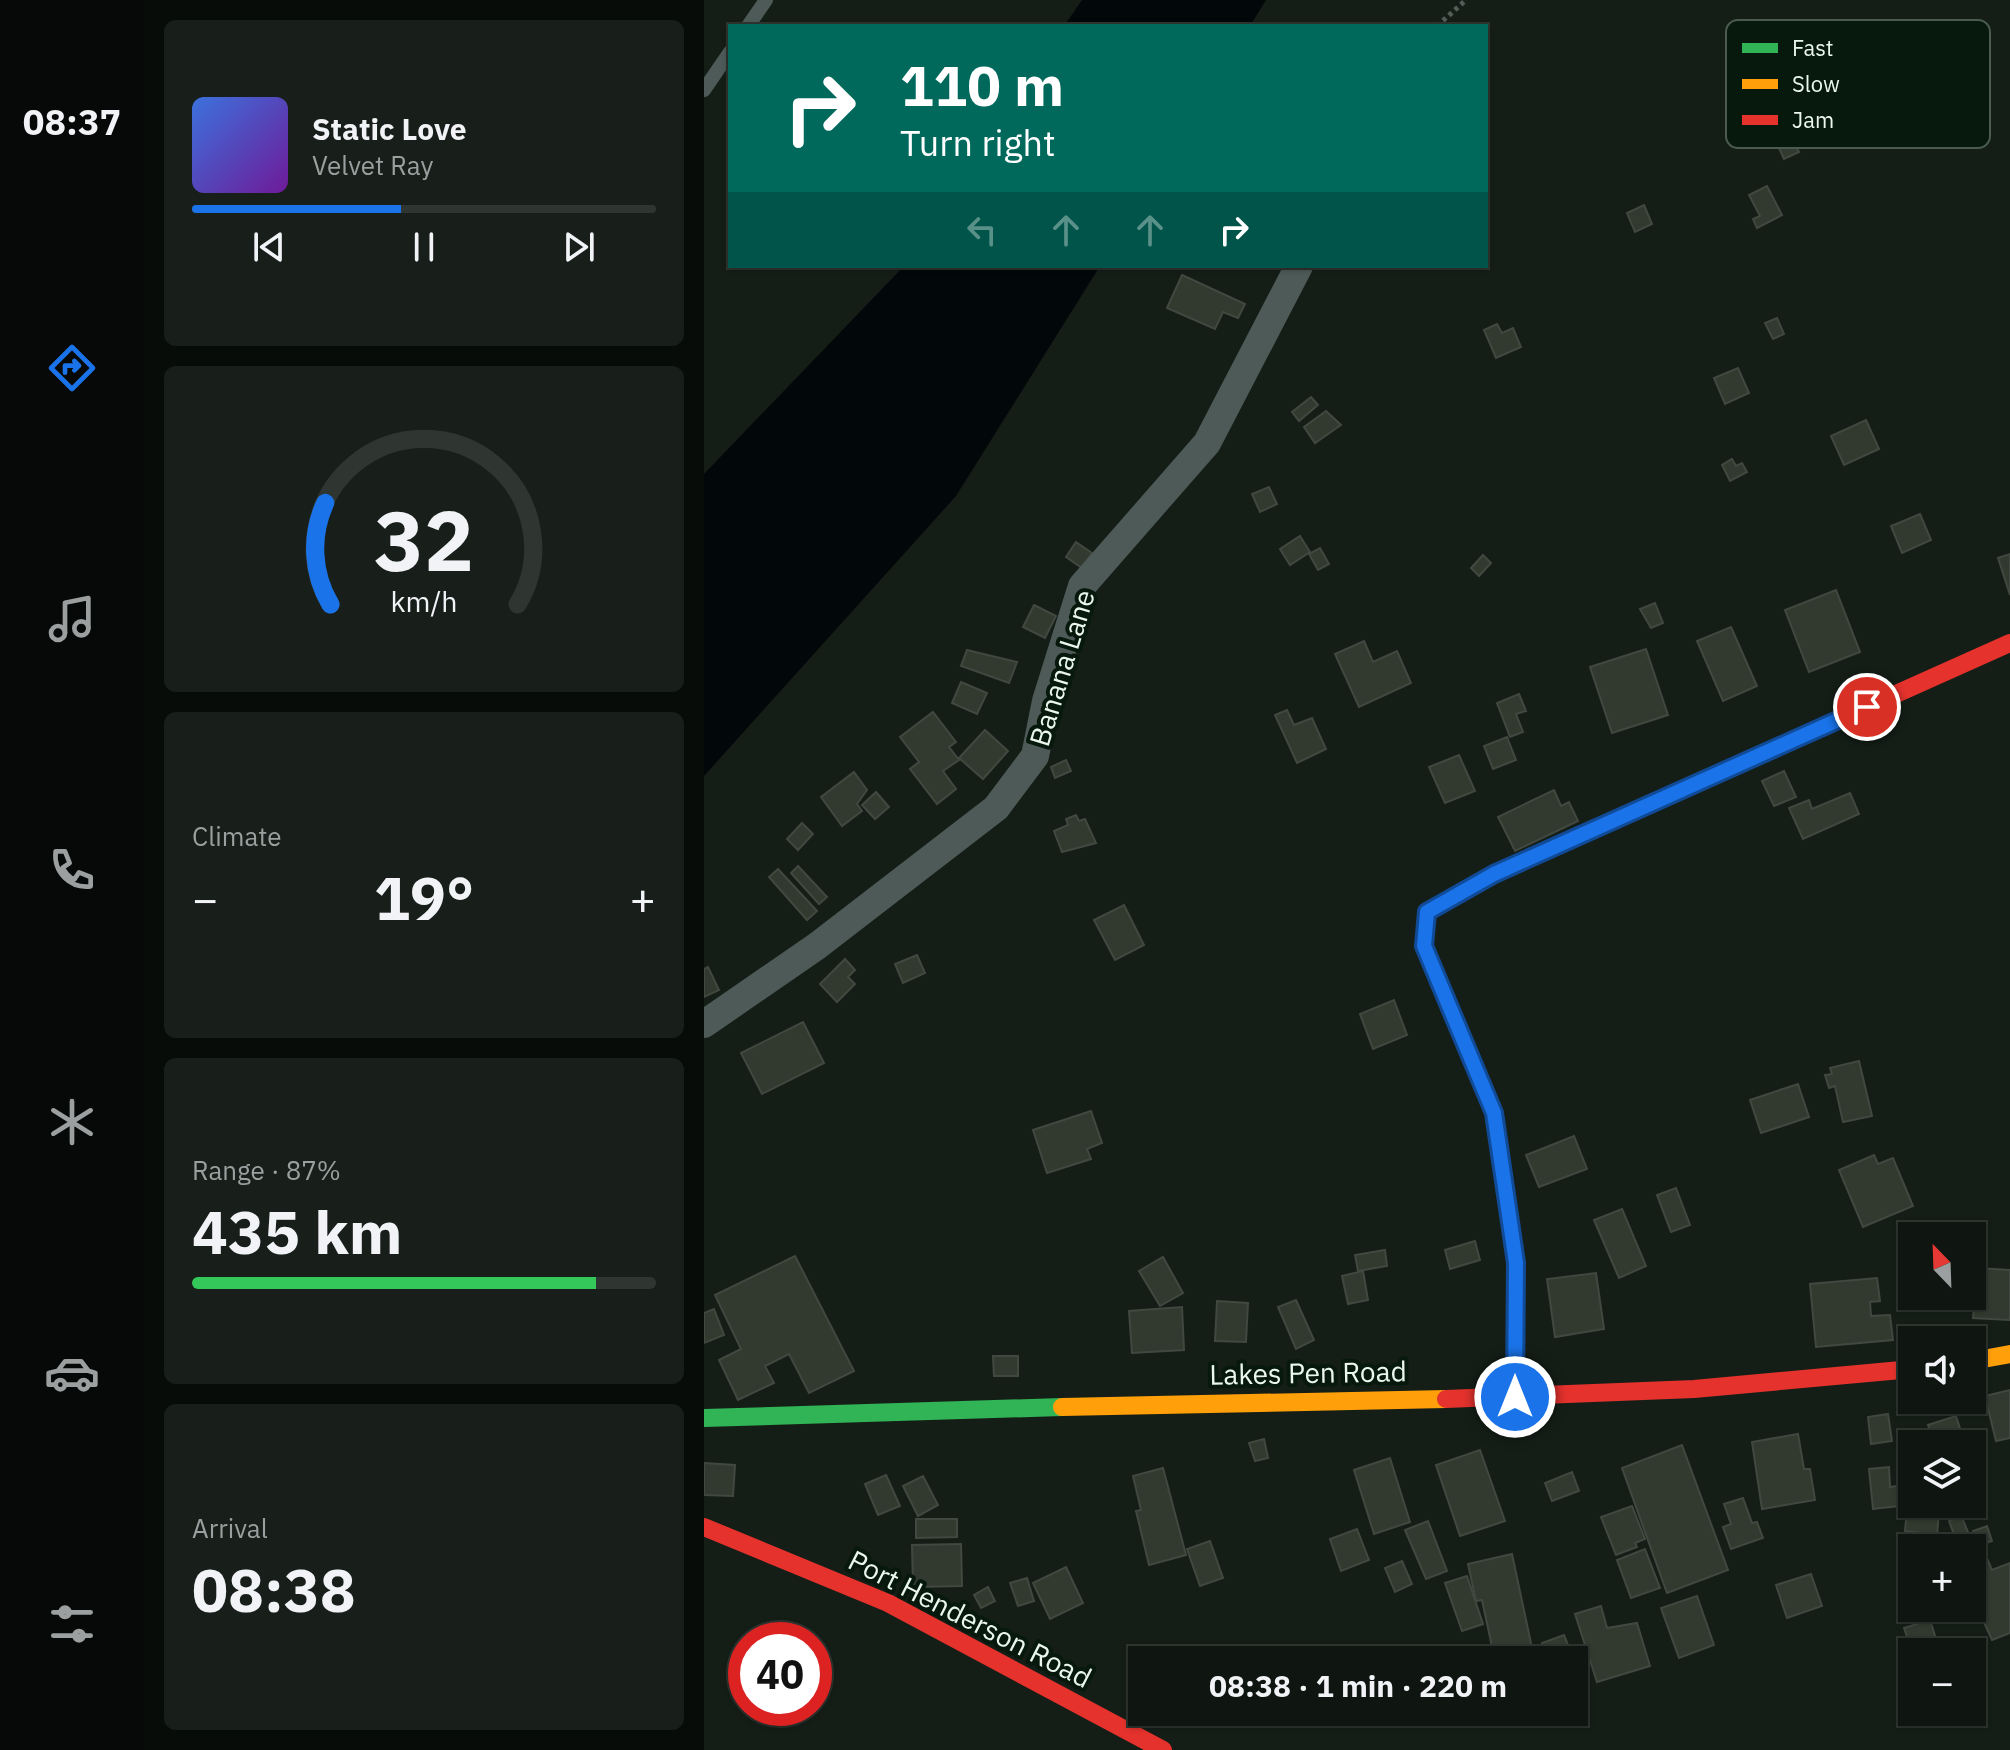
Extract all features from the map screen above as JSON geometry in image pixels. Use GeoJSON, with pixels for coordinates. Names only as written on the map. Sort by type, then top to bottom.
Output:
{"type":"FeatureCollection","features":[{"type":"Feature","properties":{"kind":"street","name":"Banana Lane"},"geometry":{"type":"LineString","coordinates":[[704,1024],[817,946],[996,808],[1035,756],[1046,701],[1082,586],[1207,443],[1298,268]]}},
{"type":"Feature","properties":{"kind":"street"},"geometry":{"type":"LineString","coordinates":[[1515,1397],[1516,1263],[1494,1113],[1424,946],[1427,912],[1494,874],[2010,643]]}},
{"type":"Feature","properties":{"kind":"street"},"geometry":{"type":"LineString","coordinates":[[1986,1358],[2010,1354]]}},
{"type":"Feature","properties":{"kind":"street","name":"Lakes Pen Road"},"geometry":{"type":"LineString","coordinates":[[704,1418],[959,1407],[1515,1397],[1742,1389],[1898,1371]]}},
{"type":"Feature","properties":{"kind":"street","name":"Port Henderson Road"},"geometry":{"type":"LineString","coordinates":[[704,1527],[888,1603],[1163,1750]]}},
{"type":"Feature","properties":{"kind":"lane"},"geometry":{"type":"LineString","coordinates":[[749,24],[766,0]]}},
{"type":"Feature","properties":{"kind":"lane"},"geometry":{"type":"LineString","coordinates":[[704,90],[728,55]]}},
{"type":"Feature","properties":{"kind":"path"},"geometry":{"type":"LineString","coordinates":[[1439,24],[1466,0]]}},
{"type":"Feature","properties":{"kind":"shaded area"},"geometry":{"type":"Polygon","coordinates":[[[1082,0],[1266,0],[1251,24],[1065,24],[1082,0]]]}},
{"type":"Feature","properties":{"kind":"shaded area"},"geometry":{"type":"Polygon","coordinates":[[[902,268],[1099,268],[956,496],[704,776],[704,474],[902,268]]]}},
{"type":"Feature","properties":{"kind":"building"},"geometry":{"type":"Polygon","coordinates":[[[1779,148],[1797,148],[1799,152],[1784,159],[1779,148]]]}},
{"type":"Feature","properties":{"kind":"building"},"geometry":{"type":"Polygon","coordinates":[[[1767,186],[1782,215],[1757,228],[1753,219],[1760,216],[1749,195],[1767,186]]]}},
{"type":"Feature","properties":{"kind":"building"},"geometry":{"type":"Polygon","coordinates":[[[1644,205],[1652,224],[1635,232],[1627,213],[1644,205]]]}},
{"type":"Feature","properties":{"kind":"building"},"geometry":{"type":"Polygon","coordinates":[[[1182,275],[1245,304],[1238,318],[1223,312],[1215,329],[1167,308],[1182,275]]]}},
{"type":"Feature","properties":{"kind":"building"},"geometry":{"type":"Polygon","coordinates":[[[1777,318],[1784,334],[1773,339],[1765,323],[1777,318]]]}},
{"type":"Feature","properties":{"kind":"building"},"geometry":{"type":"Polygon","coordinates":[[[1497,324],[1502,333],[1513,328],[1521,347],[1496,358],[1484,330],[1497,324]]]}},
{"type":"Feature","properties":{"kind":"building"},"geometry":{"type":"Polygon","coordinates":[[[1738,368],[1749,393],[1725,404],[1714,378],[1738,368]]]}},
{"type":"Feature","properties":{"kind":"building"},"geometry":{"type":"Polygon","coordinates":[[[1311,397],[1318,405],[1299,421],[1292,412],[1311,397]]]}},
{"type":"Feature","properties":{"kind":"building"},"geometry":{"type":"Polygon","coordinates":[[[1326,411],[1341,425],[1315,443],[1304,427],[1326,411]]]}},
{"type":"Feature","properties":{"kind":"building"},"geometry":{"type":"Polygon","coordinates":[[[1866,420],[1879,449],[1844,465],[1831,436],[1866,420]]]}},
{"type":"Feature","properties":{"kind":"building"},"geometry":{"type":"Polygon","coordinates":[[[1732,459],[1736,466],[1742,463],[1747,472],[1730,481],[1722,465],[1732,459]]]}},
{"type":"Feature","properties":{"kind":"building"},"geometry":{"type":"Polygon","coordinates":[[[1269,487],[1277,504],[1260,512],[1252,494],[1269,487]]]}},
{"type":"Feature","properties":{"kind":"building"},"geometry":{"type":"Polygon","coordinates":[[[1920,514],[1931,540],[1902,553],[1891,526],[1920,514]]]}},
{"type":"Feature","properties":{"kind":"building"},"geometry":{"type":"Polygon","coordinates":[[[1300,536],[1310,552],[1290,565],[1280,549],[1300,536]]]}},
{"type":"Feature","properties":{"kind":"building"},"geometry":{"type":"Polygon","coordinates":[[[1076,542],[1092,553],[1082,568],[1066,557],[1076,542]]]}},
{"type":"Feature","properties":{"kind":"building"},"geometry":{"type":"Polygon","coordinates":[[[1320,548],[1329,564],[1318,570],[1309,554],[1320,548]]]}},
{"type":"Feature","properties":{"kind":"building"},"geometry":{"type":"Polygon","coordinates":[[[2010,554],[2010,595],[1998,558],[2010,554]]]}},
{"type":"Feature","properties":{"kind":"building"},"geometry":{"type":"Polygon","coordinates":[[[1483,555],[1491,563],[1479,576],[1471,568],[1483,555]]]}},
{"type":"Feature","properties":{"kind":"building"},"geometry":{"type":"Polygon","coordinates":[[[1836,590],[1860,652],[1809,672],[1785,610],[1836,590]]]}},
{"type":"Feature","properties":{"kind":"building"},"geometry":{"type":"Polygon","coordinates":[[[1655,603],[1663,623],[1651,628],[1640,609],[1655,603]]]}},
{"type":"Feature","properties":{"kind":"building"},"geometry":{"type":"Polygon","coordinates":[[[1034,605],[1056,616],[1045,638],[1023,627],[1034,605]]]}},
{"type":"Feature","properties":{"kind":"building"},"geometry":{"type":"Polygon","coordinates":[[[1731,627],[1757,686],[1723,701],[1697,641],[1731,627]]]}},
{"type":"Feature","properties":{"kind":"building"},"geometry":{"type":"Polygon","coordinates":[[[1364,641],[1373,662],[1397,651],[1411,683],[1359,707],[1335,654],[1364,641]]]}},
{"type":"Feature","properties":{"kind":"building"},"geometry":{"type":"Polygon","coordinates":[[[1646,649],[1668,715],[1612,733],[1590,667],[1646,649]]]}},
{"type":"Feature","properties":{"kind":"building"},"geometry":{"type":"Polygon","coordinates":[[[967,650],[1017,662],[1009,683],[961,666],[967,650]]]}},
{"type":"Feature","properties":{"kind":"building"},"geometry":{"type":"Polygon","coordinates":[[[961,682],[987,693],[977,714],[952,703],[961,682]]]}},
{"type":"Feature","properties":{"kind":"building"},"geometry":{"type":"Polygon","coordinates":[[[1519,694],[1526,711],[1516,714],[1523,732],[1510,737],[1497,703],[1519,694]]]}},
{"type":"Feature","properties":{"kind":"building"},"geometry":{"type":"Polygon","coordinates":[[[1287,710],[1294,725],[1312,718],[1326,749],[1297,763],[1275,715],[1287,710]]]}},
{"type":"Feature","properties":{"kind":"building"},"geometry":{"type":"Polygon","coordinates":[[[933,712],[956,742],[949,747],[959,760],[943,771],[956,789],[937,804],[910,769],[919,762],[900,737],[933,712]]]}},
{"type":"Feature","properties":{"kind":"building"},"geometry":{"type":"Polygon","coordinates":[[[985,730],[1008,751],[983,779],[959,758],[985,730]]]}},
{"type":"Feature","properties":{"kind":"building"},"geometry":{"type":"Polygon","coordinates":[[[1507,737],[1516,760],[1493,769],[1484,746],[1507,737]]]}},
{"type":"Feature","properties":{"kind":"building"},"geometry":{"type":"Polygon","coordinates":[[[1459,755],[1475,791],[1445,803],[1429,767],[1459,755]]]}},
{"type":"Feature","properties":{"kind":"building"},"geometry":{"type":"Polygon","coordinates":[[[1066,760],[1071,771],[1055,778],[1051,767],[1066,760]]]}},
{"type":"Feature","properties":{"kind":"building"},"geometry":{"type":"Polygon","coordinates":[[[1784,771],[1796,797],[1774,806],[1762,781],[1784,771]]]}},
{"type":"Feature","properties":{"kind":"building"},"geometry":{"type":"Polygon","coordinates":[[[854,772],[867,790],[857,804],[862,811],[842,826],[821,797],[854,772]]]}},
{"type":"Feature","properties":{"kind":"building"},"geometry":{"type":"Polygon","coordinates":[[[1554,790],[1561,806],[1569,802],[1578,821],[1515,851],[1498,817],[1554,790]]]}},
{"type":"Feature","properties":{"kind":"building"},"geometry":{"type":"Polygon","coordinates":[[[876,792],[889,807],[875,819],[862,805],[876,792]]]}},
{"type":"Feature","properties":{"kind":"building"},"geometry":{"type":"Polygon","coordinates":[[[1850,793],[1859,814],[1803,839],[1789,808],[1809,800],[1812,809],[1850,793]]]}},
{"type":"Feature","properties":{"kind":"building"},"geometry":{"type":"Polygon","coordinates":[[[1076,815],[1079,821],[1085,819],[1096,843],[1062,852],[1054,831],[1068,825],[1066,819],[1076,815]]]}},
{"type":"Feature","properties":{"kind":"building"},"geometry":{"type":"Polygon","coordinates":[[[802,823],[813,834],[798,850],[787,839],[802,823]]]}},
{"type":"Feature","properties":{"kind":"building"},"geometry":{"type":"Polygon","coordinates":[[[798,866],[827,897],[819,904],[791,873],[798,866]]]}},
{"type":"Feature","properties":{"kind":"building"},"geometry":{"type":"Polygon","coordinates":[[[778,869],[817,911],[807,920],[769,877],[778,869]]]}},
{"type":"Feature","properties":{"kind":"building"},"geometry":{"type":"Polygon","coordinates":[[[1124,905],[1144,945],[1115,960],[1094,920],[1124,905]]]}},
{"type":"Feature","properties":{"kind":"building"},"geometry":{"type":"Polygon","coordinates":[[[917,955],[925,973],[903,983],[895,964],[917,955]]]}},
{"type":"Feature","properties":{"kind":"building"},"geometry":{"type":"Polygon","coordinates":[[[845,959],[855,970],[848,977],[855,984],[837,1002],[820,984],[845,959]]]}},
{"type":"Feature","properties":{"kind":"building"},"geometry":{"type":"Polygon","coordinates":[[[708,967],[719,990],[704,997],[704,969],[708,967]]]}},
{"type":"Feature","properties":{"kind":"building"},"geometry":{"type":"Polygon","coordinates":[[[1394,1000],[1407,1035],[1373,1049],[1360,1014],[1394,1000]]]}},
{"type":"Feature","properties":{"kind":"building"},"geometry":{"type":"Polygon","coordinates":[[[803,1022],[824,1063],[762,1094],[741,1053],[803,1022]]]}},
{"type":"Feature","properties":{"kind":"building"},"geometry":{"type":"Polygon","coordinates":[[[1859,1061],[1872,1116],[1843,1122],[1835,1086],[1829,1088],[1825,1075],[1832,1074],[1830,1068],[1859,1061]]]}},
{"type":"Feature","properties":{"kind":"building"},"geometry":{"type":"Polygon","coordinates":[[[1798,1084],[1809,1117],[1761,1133],[1750,1100],[1798,1084]]]}},
{"type":"Feature","properties":{"kind":"building"},"geometry":{"type":"Polygon","coordinates":[[[1091,1111],[1102,1143],[1087,1149],[1091,1159],[1047,1173],[1033,1130],[1091,1111]]]}},
{"type":"Feature","properties":{"kind":"building"},"geometry":{"type":"Polygon","coordinates":[[[1574,1136],[1587,1169],[1539,1187],[1526,1155],[1574,1136]]]}},
{"type":"Feature","properties":{"kind":"building"},"geometry":{"type":"Polygon","coordinates":[[[1874,1155],[1878,1164],[1893,1158],[1913,1206],[1863,1227],[1839,1170],[1874,1155]]]}},
{"type":"Feature","properties":{"kind":"building"},"geometry":{"type":"Polygon","coordinates":[[[1676,1188],[1690,1225],[1671,1232],[1657,1195],[1676,1188]]]}},
{"type":"Feature","properties":{"kind":"building"},"geometry":{"type":"Polygon","coordinates":[[[1622,1209],[1646,1266],[1619,1278],[1594,1220],[1622,1209]]]}},
{"type":"Feature","properties":{"kind":"building"},"geometry":{"type":"Polygon","coordinates":[[[1475,1241],[1480,1260],[1450,1269],[1445,1250],[1475,1241]]]}},
{"type":"Feature","properties":{"kind":"building"},"geometry":{"type":"Polygon","coordinates":[[[1385,1250],[1387,1266],[1358,1271],[1355,1255],[1385,1250]]]}},
{"type":"Feature","properties":{"kind":"building"},"geometry":{"type":"Polygon","coordinates":[[[795,1256],[854,1371],[809,1393],[789,1354],[765,1366],[774,1383],[738,1400],[719,1360],[741,1349],[715,1295],[795,1256]]]}},
{"type":"Feature","properties":{"kind":"building"},"geometry":{"type":"Polygon","coordinates":[[[1163,1257],[1183,1293],[1160,1306],[1139,1271],[1163,1257]]]}},
{"type":"Feature","properties":{"kind":"building"},"geometry":{"type":"Polygon","coordinates":[[[1986,1269],[2010,1270],[2010,1320],[1973,1318],[1974,1310],[1986,1310],[1986,1269]]]}},
{"type":"Feature","properties":{"kind":"building"},"geometry":{"type":"Polygon","coordinates":[[[1363,1271],[1368,1300],[1348,1304],[1342,1276],[1363,1271]]]}},
{"type":"Feature","properties":{"kind":"building"},"geometry":{"type":"Polygon","coordinates":[[[1596,1273],[1604,1329],[1555,1337],[1547,1279],[1596,1273]]]}},
{"type":"Feature","properties":{"kind":"building"},"geometry":{"type":"Polygon","coordinates":[[[1877,1278],[1880,1301],[1870,1302],[1871,1316],[1890,1315],[1893,1340],[1816,1347],[1810,1284],[1877,1278]]]}},
{"type":"Feature","properties":{"kind":"building"},"geometry":{"type":"Polygon","coordinates":[[[1296,1300],[1314,1340],[1296,1349],[1278,1307],[1296,1300]]]}},
{"type":"Feature","properties":{"kind":"building"},"geometry":{"type":"Polygon","coordinates":[[[1217,1301],[1248,1303],[1246,1342],[1215,1341],[1217,1301]]]}},
{"type":"Feature","properties":{"kind":"building"},"geometry":{"type":"Polygon","coordinates":[[[1182,1307],[1184,1350],[1132,1353],[1129,1311],[1182,1307]]]}},
{"type":"Feature","properties":{"kind":"building"},"geometry":{"type":"Polygon","coordinates":[[[714,1309],[724,1335],[704,1343],[704,1313],[714,1309]]]}},
{"type":"Feature","properties":{"kind":"building"},"geometry":{"type":"Polygon","coordinates":[[[993,1356],[1018,1356],[1018,1376],[994,1376],[993,1356]]]}},
{"type":"Feature","properties":{"kind":"building"},"geometry":{"type":"Polygon","coordinates":[[[2010,1390],[2010,1438],[1996,1441],[1986,1396],[2010,1390]]]}},
{"type":"Feature","properties":{"kind":"building"},"geometry":{"type":"Polygon","coordinates":[[[1888,1414],[1892,1441],[1871,1444],[1868,1417],[1888,1414]]]}},
{"type":"Feature","properties":{"kind":"building"},"geometry":{"type":"Polygon","coordinates":[[[1956,1416],[1960,1430],[1930,1430],[1928,1425],[1956,1416]]]}},
{"type":"Feature","properties":{"kind":"building"},"geometry":{"type":"Polygon","coordinates":[[[1798,1434],[1804,1469],[1810,1469],[1815,1500],[1762,1509],[1752,1442],[1798,1434]]]}},
{"type":"Feature","properties":{"kind":"building"},"geometry":{"type":"Polygon","coordinates":[[[1264,1439],[1268,1458],[1255,1461],[1249,1443],[1264,1439]]]}},
{"type":"Feature","properties":{"kind":"building"},"geometry":{"type":"Polygon","coordinates":[[[1682,1445],[1728,1570],[1667,1593],[1622,1468],[1682,1445]]]}},
{"type":"Feature","properties":{"kind":"building"},"geometry":{"type":"Polygon","coordinates":[[[1480,1450],[1505,1521],[1460,1536],[1436,1465],[1480,1450]]]}},
{"type":"Feature","properties":{"kind":"building"},"geometry":{"type":"Polygon","coordinates":[[[1390,1458],[1410,1522],[1374,1534],[1354,1470],[1390,1458]]]}},
{"type":"Feature","properties":{"kind":"building"},"geometry":{"type":"Polygon","coordinates":[[[704,1463],[735,1465],[733,1496],[704,1495],[704,1463]]]}},
{"type":"Feature","properties":{"kind":"building"},"geometry":{"type":"Polygon","coordinates":[[[1889,1467],[1890,1487],[1898,1486],[1898,1506],[1873,1509],[1869,1469],[1889,1467]]]}},
{"type":"Feature","properties":{"kind":"building"},"geometry":{"type":"Polygon","coordinates":[[[1163,1468],[1186,1555],[1149,1565],[1136,1511],[1141,1510],[1133,1476],[1163,1468]]]}},
{"type":"Feature","properties":{"kind":"building"},"geometry":{"type":"Polygon","coordinates":[[[1572,1472],[1579,1491],[1552,1501],[1545,1483],[1572,1472]]]}},
{"type":"Feature","properties":{"kind":"building"},"geometry":{"type":"Polygon","coordinates":[[[886,1475],[900,1506],[878,1515],[865,1484],[886,1475]]]}},
{"type":"Feature","properties":{"kind":"building"},"geometry":{"type":"Polygon","coordinates":[[[923,1476],[938,1505],[918,1516],[903,1486],[923,1476]]]}},
{"type":"Feature","properties":{"kind":"building"},"geometry":{"type":"Polygon","coordinates":[[[1743,1498],[1752,1523],[1757,1522],[1763,1538],[1731,1549],[1723,1527],[1731,1524],[1724,1504],[1743,1498]]]}},
{"type":"Feature","properties":{"kind":"building"},"geometry":{"type":"Polygon","coordinates":[[[1632,1506],[1645,1539],[1635,1543],[1637,1547],[1616,1555],[1601,1517],[1632,1506]]]}},
{"type":"Feature","properties":{"kind":"building"},"geometry":{"type":"Polygon","coordinates":[[[1906,1518],[1938,1518],[1937,1534],[1905,1531],[1906,1518]]]}},
{"type":"Feature","properties":{"kind":"building"},"geometry":{"type":"Polygon","coordinates":[[[1962,1518],[1969,1534],[1954,1534],[1949,1521],[1962,1518]]]}},
{"type":"Feature","properties":{"kind":"building"},"geometry":{"type":"Polygon","coordinates":[[[916,1519],[957,1519],[957,1537],[916,1538],[916,1519]]]}},
{"type":"Feature","properties":{"kind":"building"},"geometry":{"type":"Polygon","coordinates":[[[1428,1521],[1447,1571],[1426,1579],[1405,1530],[1428,1521]]]}},
{"type":"Feature","properties":{"kind":"building"},"geometry":{"type":"Polygon","coordinates":[[[1987,1526],[1992,1541],[1986,1543],[1986,1534],[1974,1534],[1973,1531],[1987,1526]]]}},
{"type":"Feature","properties":{"kind":"building"},"geometry":{"type":"Polygon","coordinates":[[[1357,1529],[1369,1560],[1341,1571],[1330,1539],[1357,1529]]]}},
{"type":"Feature","properties":{"kind":"building"},"geometry":{"type":"Polygon","coordinates":[[[1210,1541],[1223,1578],[1200,1586],[1187,1549],[1210,1541]]]}},
{"type":"Feature","properties":{"kind":"building"},"geometry":{"type":"Polygon","coordinates":[[[961,1544],[962,1586],[913,1587],[912,1545],[961,1544]]]}},
{"type":"Feature","properties":{"kind":"building"},"geometry":{"type":"Polygon","coordinates":[[[1645,1549],[1660,1588],[1631,1598],[1617,1560],[1645,1549]]]}},
{"type":"Feature","properties":{"kind":"building"},"geometry":{"type":"Polygon","coordinates":[[[1512,1554],[1532,1646],[1492,1646],[1482,1600],[1476,1601],[1468,1564],[1512,1554]]]}},
{"type":"Feature","properties":{"kind":"building"},"geometry":{"type":"Polygon","coordinates":[[[1986,1556],[1992,1570],[2010,1563],[2010,1633],[1992,1640],[1984,1622],[1986,1556]]]}},
{"type":"Feature","properties":{"kind":"building"},"geometry":{"type":"Polygon","coordinates":[[[1402,1561],[1412,1584],[1395,1592],[1385,1568],[1402,1561]]]}},
{"type":"Feature","properties":{"kind":"building"},"geometry":{"type":"Polygon","coordinates":[[[1066,1567],[1083,1603],[1050,1619],[1033,1583],[1066,1567]]]}},
{"type":"Feature","properties":{"kind":"building"},"geometry":{"type":"Polygon","coordinates":[[[1811,1574],[1822,1606],[1787,1618],[1776,1585],[1811,1574]]]}},
{"type":"Feature","properties":{"kind":"building"},"geometry":{"type":"Polygon","coordinates":[[[1467,1576],[1483,1624],[1462,1631],[1445,1583],[1467,1576]]]}},
{"type":"Feature","properties":{"kind":"building"},"geometry":{"type":"Polygon","coordinates":[[[1027,1578],[1034,1601],[1018,1606],[1010,1583],[1027,1578]]]}},
{"type":"Feature","properties":{"kind":"building"},"geometry":{"type":"Polygon","coordinates":[[[988,1587],[995,1601],[981,1608],[974,1595],[988,1587]]]}},
{"type":"Feature","properties":{"kind":"building"},"geometry":{"type":"Polygon","coordinates":[[[1697,1596],[1714,1645],[1679,1658],[1661,1608],[1697,1596]]]}},
{"type":"Feature","properties":{"kind":"building"},"geometry":{"type":"Polygon","coordinates":[[[1601,1606],[1607,1628],[1637,1623],[1650,1666],[1597,1682],[1588,1646],[1585,1646],[1575,1614],[1601,1606]]]}},
{"type":"Feature","properties":{"kind":"building"},"geometry":{"type":"Polygon","coordinates":[[[1931,1622],[1936,1638],[1908,1638],[1904,1628],[1931,1622]]]}},
{"type":"Feature","properties":{"kind":"building"},"geometry":{"type":"Polygon","coordinates":[[[1564,1635],[1568,1646],[1543,1646],[1542,1643],[1564,1635]]]}},
{"type":"Feature","properties":{"kind":"traffic: fast"},"geometry":{"type":"LineString","coordinates":[[704,1418],[1062,1407]]}},
{"type":"Feature","properties":{"kind":"traffic: slow"},"geometry":{"type":"LineString","coordinates":[[1453,1016],[1494,1113],[1516,1263],[1515,1397]]}},
{"type":"Feature","properties":{"kind":"traffic: slow"},"geometry":{"type":"LineString","coordinates":[[1986,1358],[2010,1354]]}},
{"type":"Feature","properties":{"kind":"traffic: slow"},"geometry":{"type":"LineString","coordinates":[[1062,1407],[1446,1399]]}},
{"type":"Feature","properties":{"kind":"traffic: jam"},"geometry":{"type":"LineString","coordinates":[[1453,1016],[1424,946],[1427,912],[1494,874],[2010,643]]}},
{"type":"Feature","properties":{"kind":"traffic: jam"},"geometry":{"type":"LineString","coordinates":[[1446,1399],[1694,1389],[1898,1370]]}},
{"type":"Feature","properties":{"kind":"traffic: jam"},"geometry":{"type":"LineString","coordinates":[[704,1527],[888,1603],[1163,1750]]}},
{"type":"Feature","properties":{"kind":"route"},"geometry":{"type":"LineString","coordinates":[[1515,1397],[1516,1263],[1494,1113],[1424,946],[1427,912],[1494,874],[1867,707]]}}]}
